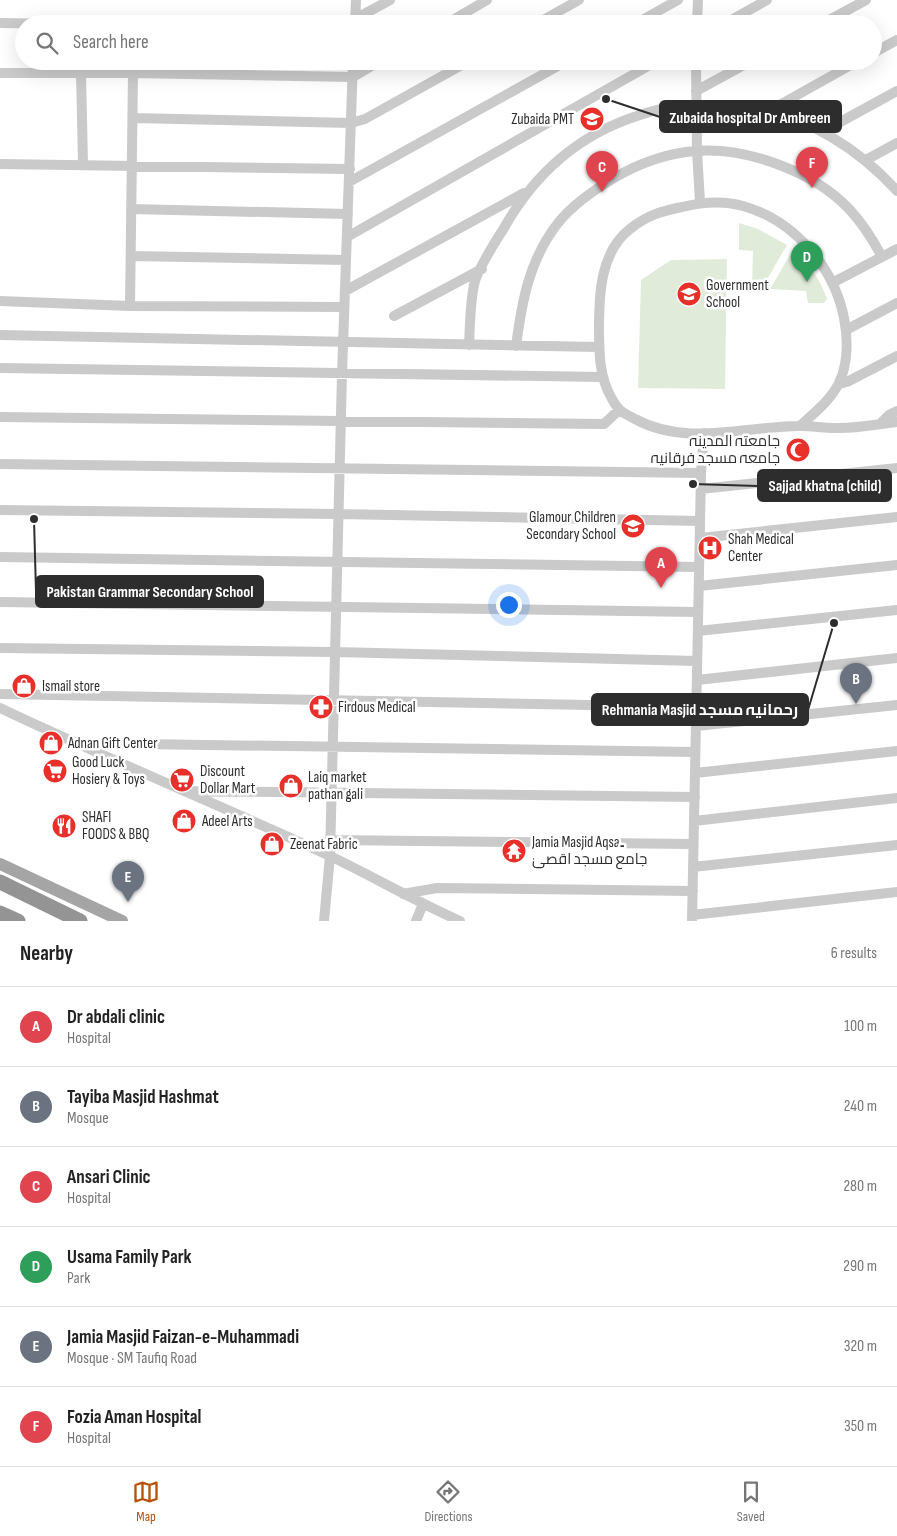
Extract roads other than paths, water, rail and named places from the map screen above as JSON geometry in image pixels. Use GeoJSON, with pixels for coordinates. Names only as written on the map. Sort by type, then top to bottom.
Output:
{"type":"FeatureCollection","features":[{"type":"Feature","properties":{"kind":"highway"},"geometry":{"type":"LineString","coordinates":[[0,882],[80,921]]}},
{"type":"Feature","properties":{"kind":"highway"},"geometry":{"type":"LineString","coordinates":[[0,913],[18,921]]}},
{"type":"Feature","properties":{"kind":"main road"},"geometry":{"type":"LineString","coordinates":[[0,864],[122,921]]}},
{"type":"Feature","properties":{"kind":"street"},"geometry":{"type":"LineString","coordinates":[[355,15],[356,0]]}},
{"type":"Feature","properties":{"kind":"street"},"geometry":{"type":"LineString","coordinates":[[366,15],[390,0]]}},
{"type":"Feature","properties":{"kind":"street"},"geometry":{"type":"LineString","coordinates":[[462,15],[488,0]]}},
{"type":"Feature","properties":{"kind":"street"},"geometry":{"type":"LineString","coordinates":[[552,15],[579,0]]}},
{"type":"Feature","properties":{"kind":"street"},"geometry":{"type":"LineString","coordinates":[[651,15],[678,0]]}},
{"type":"Feature","properties":{"kind":"street"},"geometry":{"type":"LineString","coordinates":[[697,15],[698,0]]}},
{"type":"Feature","properties":{"kind":"street"},"geometry":{"type":"LineString","coordinates":[[740,15],[767,0]]}},
{"type":"Feature","properties":{"kind":"street"},"geometry":{"type":"LineString","coordinates":[[838,15],[866,0]]}},
{"type":"Feature","properties":{"kind":"street"},"geometry":{"type":"LineString","coordinates":[[0,23],[15,23]]}},
{"type":"Feature","properties":{"kind":"street"},"geometry":{"type":"LineString","coordinates":[[882,48],[897,40]]}},
{"type":"Feature","properties":{"kind":"street"},"geometry":{"type":"LineString","coordinates":[[324,921],[330,856],[342,374],[353,70]]}},
{"type":"Feature","properties":{"kind":"street"},"geometry":{"type":"LineString","coordinates":[[0,74],[133,73],[353,77],[365,70]]}},
{"type":"Feature","properties":{"kind":"street"},"geometry":{"type":"LineString","coordinates":[[133,118],[351,123],[365,119],[453,70]]}},
{"type":"Feature","properties":{"kind":"street"},"geometry":{"type":"LineString","coordinates":[[349,182],[551,70]]}},
{"type":"Feature","properties":{"kind":"street"},"geometry":{"type":"LineString","coordinates":[[347,237],[641,70]]}},
{"type":"Feature","properties":{"kind":"street"},"geometry":{"type":"LineString","coordinates":[[696,70],[700,202]]}},
{"type":"Feature","properties":{"kind":"street"},"geometry":{"type":"LineString","coordinates":[[696,91],[734,70]]}},
{"type":"Feature","properties":{"kind":"street"},"geometry":{"type":"LineString","coordinates":[[767,112],[842,70]]}},
{"type":"Feature","properties":{"kind":"street"},"geometry":{"type":"LineString","coordinates":[[81,73],[82,164]]}},
{"type":"Feature","properties":{"kind":"street"},"geometry":{"type":"LineString","coordinates":[[130,306],[133,73]]}},
{"type":"Feature","properties":{"kind":"street"},"geometry":{"type":"LineString","coordinates":[[822,132],[897,91]]}},
{"type":"Feature","properties":{"kind":"street"},"geometry":{"type":"LineString","coordinates":[[469,345],[476,281],[516,207],[536,180],[568,151],[595,133],[622,121],[662,109],[696,107],[752,108],[783,116],[822,132],[866,160],[897,191]]}},
{"type":"Feature","properties":{"kind":"street"},"geometry":{"type":"LineString","coordinates":[[866,160],[897,143]]}},
{"type":"Feature","properties":{"kind":"street"},"geometry":{"type":"LineString","coordinates":[[516,346],[522,301],[535,262],[558,222],[591,191],[627,171],[664,156],[697,151],[730,153],[765,160],[791,170],[821,186],[850,209],[871,236],[882,257]]}},
{"type":"Feature","properties":{"kind":"street"},"geometry":{"type":"LineString","coordinates":[[0,164],[132,164],[350,168]]}},
{"type":"Feature","properties":{"kind":"street"},"geometry":{"type":"LineString","coordinates":[[345,291],[529,190]]}},
{"type":"Feature","properties":{"kind":"street"},"geometry":{"type":"LineString","coordinates":[[800,426],[822,407],[839,384],[846,361],[846,330],[842,307],[820,261],[786,227],[764,214],[742,206],[720,202],[700,202],[643,218],[620,236],[608,257],[603,279],[599,321],[602,377],[607,390],[619,410],[653,428],[672,432],[704,434],[800,426],[837,428],[897,422]]}},
{"type":"Feature","properties":{"kind":"street"},"geometry":{"type":"LineString","coordinates":[[131,209],[348,214]]}},
{"type":"Feature","properties":{"kind":"street"},"geometry":{"type":"LineString","coordinates":[[832,283],[897,249]]}},
{"type":"Feature","properties":{"kind":"street"},"geometry":{"type":"LineString","coordinates":[[130,256],[346,260]]}},
{"type":"Feature","properties":{"kind":"street"},"geometry":{"type":"LineString","coordinates":[[394,316],[482,268]]}},
{"type":"Feature","properties":{"kind":"street"},"geometry":{"type":"LineString","coordinates":[[0,301],[130,306],[344,307]]}},
{"type":"Feature","properties":{"kind":"street"},"geometry":{"type":"LineString","coordinates":[[846,330],[897,303]]}},
{"type":"Feature","properties":{"kind":"street"},"geometry":{"type":"LineString","coordinates":[[0,335],[599,347]]}},
{"type":"Feature","properties":{"kind":"street"},"geometry":{"type":"LineString","coordinates":[[839,384],[847,382],[897,356]]}},
{"type":"Feature","properties":{"kind":"street"},"geometry":{"type":"LineString","coordinates":[[0,368],[602,377]]}},
{"type":"Feature","properties":{"kind":"street"},"geometry":{"type":"LineString","coordinates":[[0,417],[604,424],[619,410]]}},
{"type":"Feature","properties":{"kind":"street"},"geometry":{"type":"LineString","coordinates":[[880,424],[897,410]]}},
{"type":"Feature","properties":{"kind":"street"},"geometry":{"type":"LineString","coordinates":[[704,434],[701,473],[692,918],[897,892]]}},
{"type":"Feature","properties":{"kind":"street"},"geometry":{"type":"LineString","coordinates":[[0,464],[701,473]]}},
{"type":"Feature","properties":{"kind":"street"},"geometry":{"type":"LineString","coordinates":[[701,489],[897,468]]}},
{"type":"Feature","properties":{"kind":"street"},"geometry":{"type":"LineString","coordinates":[[0,510],[700,521]]}},
{"type":"Feature","properties":{"kind":"street"},"geometry":{"type":"LineString","coordinates":[[700,538],[897,517]]}},
{"type":"Feature","properties":{"kind":"street"},"geometry":{"type":"LineString","coordinates":[[0,557],[699,567]]}},
{"type":"Feature","properties":{"kind":"street"},"geometry":{"type":"LineString","coordinates":[[699,586],[897,565]]}},
{"type":"Feature","properties":{"kind":"street"},"geometry":{"type":"LineString","coordinates":[[0,602],[698,612]]}},
{"type":"Feature","properties":{"kind":"street"},"geometry":{"type":"LineString","coordinates":[[698,632],[897,610]]}},
{"type":"Feature","properties":{"kind":"street"},"geometry":{"type":"LineString","coordinates":[[0,648],[335,652],[697,661]]}},
{"type":"Feature","properties":{"kind":"street"},"geometry":{"type":"LineString","coordinates":[[697,680],[897,658]]}},
{"type":"Feature","properties":{"kind":"street"},"geometry":{"type":"LineString","coordinates":[[0,694],[696,707]]}},
{"type":"Feature","properties":{"kind":"street"},"geometry":{"type":"LineString","coordinates":[[696,726],[897,705]]}},
{"type":"Feature","properties":{"kind":"street"},"geometry":{"type":"LineString","coordinates":[[0,708],[330,856],[460,921]]}},
{"type":"Feature","properties":{"kind":"street"},"geometry":{"type":"LineString","coordinates":[[74,742],[695,752]]}},
{"type":"Feature","properties":{"kind":"street"},"geometry":{"type":"LineString","coordinates":[[695,773],[897,751]]}},
{"type":"Feature","properties":{"kind":"street"},"geometry":{"type":"LineString","coordinates":[[184,791],[695,797]]}},
{"type":"Feature","properties":{"kind":"street"},"geometry":{"type":"LineString","coordinates":[[694,821],[897,798]]}},
{"type":"Feature","properties":{"kind":"street"},"geometry":{"type":"LineString","coordinates":[[330,840],[693,844]]}},
{"type":"Feature","properties":{"kind":"street"},"geometry":{"type":"LineString","coordinates":[[693,866],[897,845]]}},
{"type":"Feature","properties":{"kind":"street"},"geometry":{"type":"LineString","coordinates":[[403,894],[437,888],[693,891]]}},
{"type":"Feature","properties":{"kind":"street"},"geometry":{"type":"LineString","coordinates":[[416,921],[423,904]]}},
{"type":"Feature","properties":{"kind":"place","name":"Zubaida hospital Dr Ambreen"},"geometry":{"type":"Point","coordinates":[606,99]}},
{"type":"Feature","properties":{"kind":"place","name":"Zubaida PMT"},"geometry":{"type":"Point","coordinates":[592,119]}},
{"type":"Feature","properties":{"kind":"place","name":"Fozia Aman Hospital"},"geometry":{"type":"Point","coordinates":[812,188]}},
{"type":"Feature","properties":{"kind":"place","name":"Ansari Clinic"},"geometry":{"type":"Point","coordinates":[602,192]}},
{"type":"Feature","properties":{"kind":"place","name":"Usama Family Park"},"geometry":{"type":"Point","coordinates":[807,282]}},
{"type":"Feature","properties":{"kind":"place","name":"Government School"},"geometry":{"type":"Point","coordinates":[689,294]}},
{"type":"Feature","properties":{"kind":"place","name":"جامعتہ المدینہ جامعہ مسجد فرقانیہ"},"geometry":{"type":"Point","coordinates":[798,450]}},
{"type":"Feature","properties":{"kind":"place","name":"Sajjad khatna (child)"},"geometry":{"type":"Point","coordinates":[693,484]}},
{"type":"Feature","properties":{"kind":"place","name":"Pakistan Grammar Secondary School"},"geometry":{"type":"Point","coordinates":[34,519]}},
{"type":"Feature","properties":{"kind":"place","name":"Glamour Children Secondary School"},"geometry":{"type":"Point","coordinates":[633,526]}},
{"type":"Feature","properties":{"kind":"place","name":"Shah Medical Center"},"geometry":{"type":"Point","coordinates":[710,548]}},
{"type":"Feature","properties":{"kind":"place","name":"Dr abdali clinic"},"geometry":{"type":"Point","coordinates":[661,588]}},
{"type":"Feature","properties":{"kind":"place","name":"Rehmania Masjid رحمانیہ مسجد"},"geometry":{"type":"Point","coordinates":[834,623]}},
{"type":"Feature","properties":{"kind":"place","name":"Ismail store"},"geometry":{"type":"Point","coordinates":[24,686]}},
{"type":"Feature","properties":{"kind":"place","name":"Tayiba Masjid Hashmat"},"geometry":{"type":"Point","coordinates":[856,704]}},
{"type":"Feature","properties":{"kind":"place","name":"Firdous Medical"},"geometry":{"type":"Point","coordinates":[321,707]}},
{"type":"Feature","properties":{"kind":"place","name":"Adnan Gift Center"},"geometry":{"type":"Point","coordinates":[51,743]}},
{"type":"Feature","properties":{"kind":"place","name":"Good Luck Hosiery & Toys"},"geometry":{"type":"Point","coordinates":[55,771]}},
{"type":"Feature","properties":{"kind":"place","name":"Discount Dollar Mart"},"geometry":{"type":"Point","coordinates":[182,780]}},
{"type":"Feature","properties":{"kind":"place","name":"Laiq market pathan gali"},"geometry":{"type":"Point","coordinates":[291,786]}},
{"type":"Feature","properties":{"kind":"place","name":"Adeel Arts"},"geometry":{"type":"Point","coordinates":[184,821]}},
{"type":"Feature","properties":{"kind":"place","name":"SHAFI FOODS & BBQ"},"geometry":{"type":"Point","coordinates":[64,826]}},
{"type":"Feature","properties":{"kind":"place","name":"Zeenat Fabric"},"geometry":{"type":"Point","coordinates":[272,844]}},
{"type":"Feature","properties":{"kind":"place","name":"Jamia Masjid Aqsa۔ جامع مسجد اقصیٰ"},"geometry":{"type":"Point","coordinates":[514,851]}},
{"type":"Feature","properties":{"kind":"place","name":"Jamia Masjid Faizan-e-Muhammadi"},"geometry":{"type":"Point","coordinates":[128,902]}}]}
